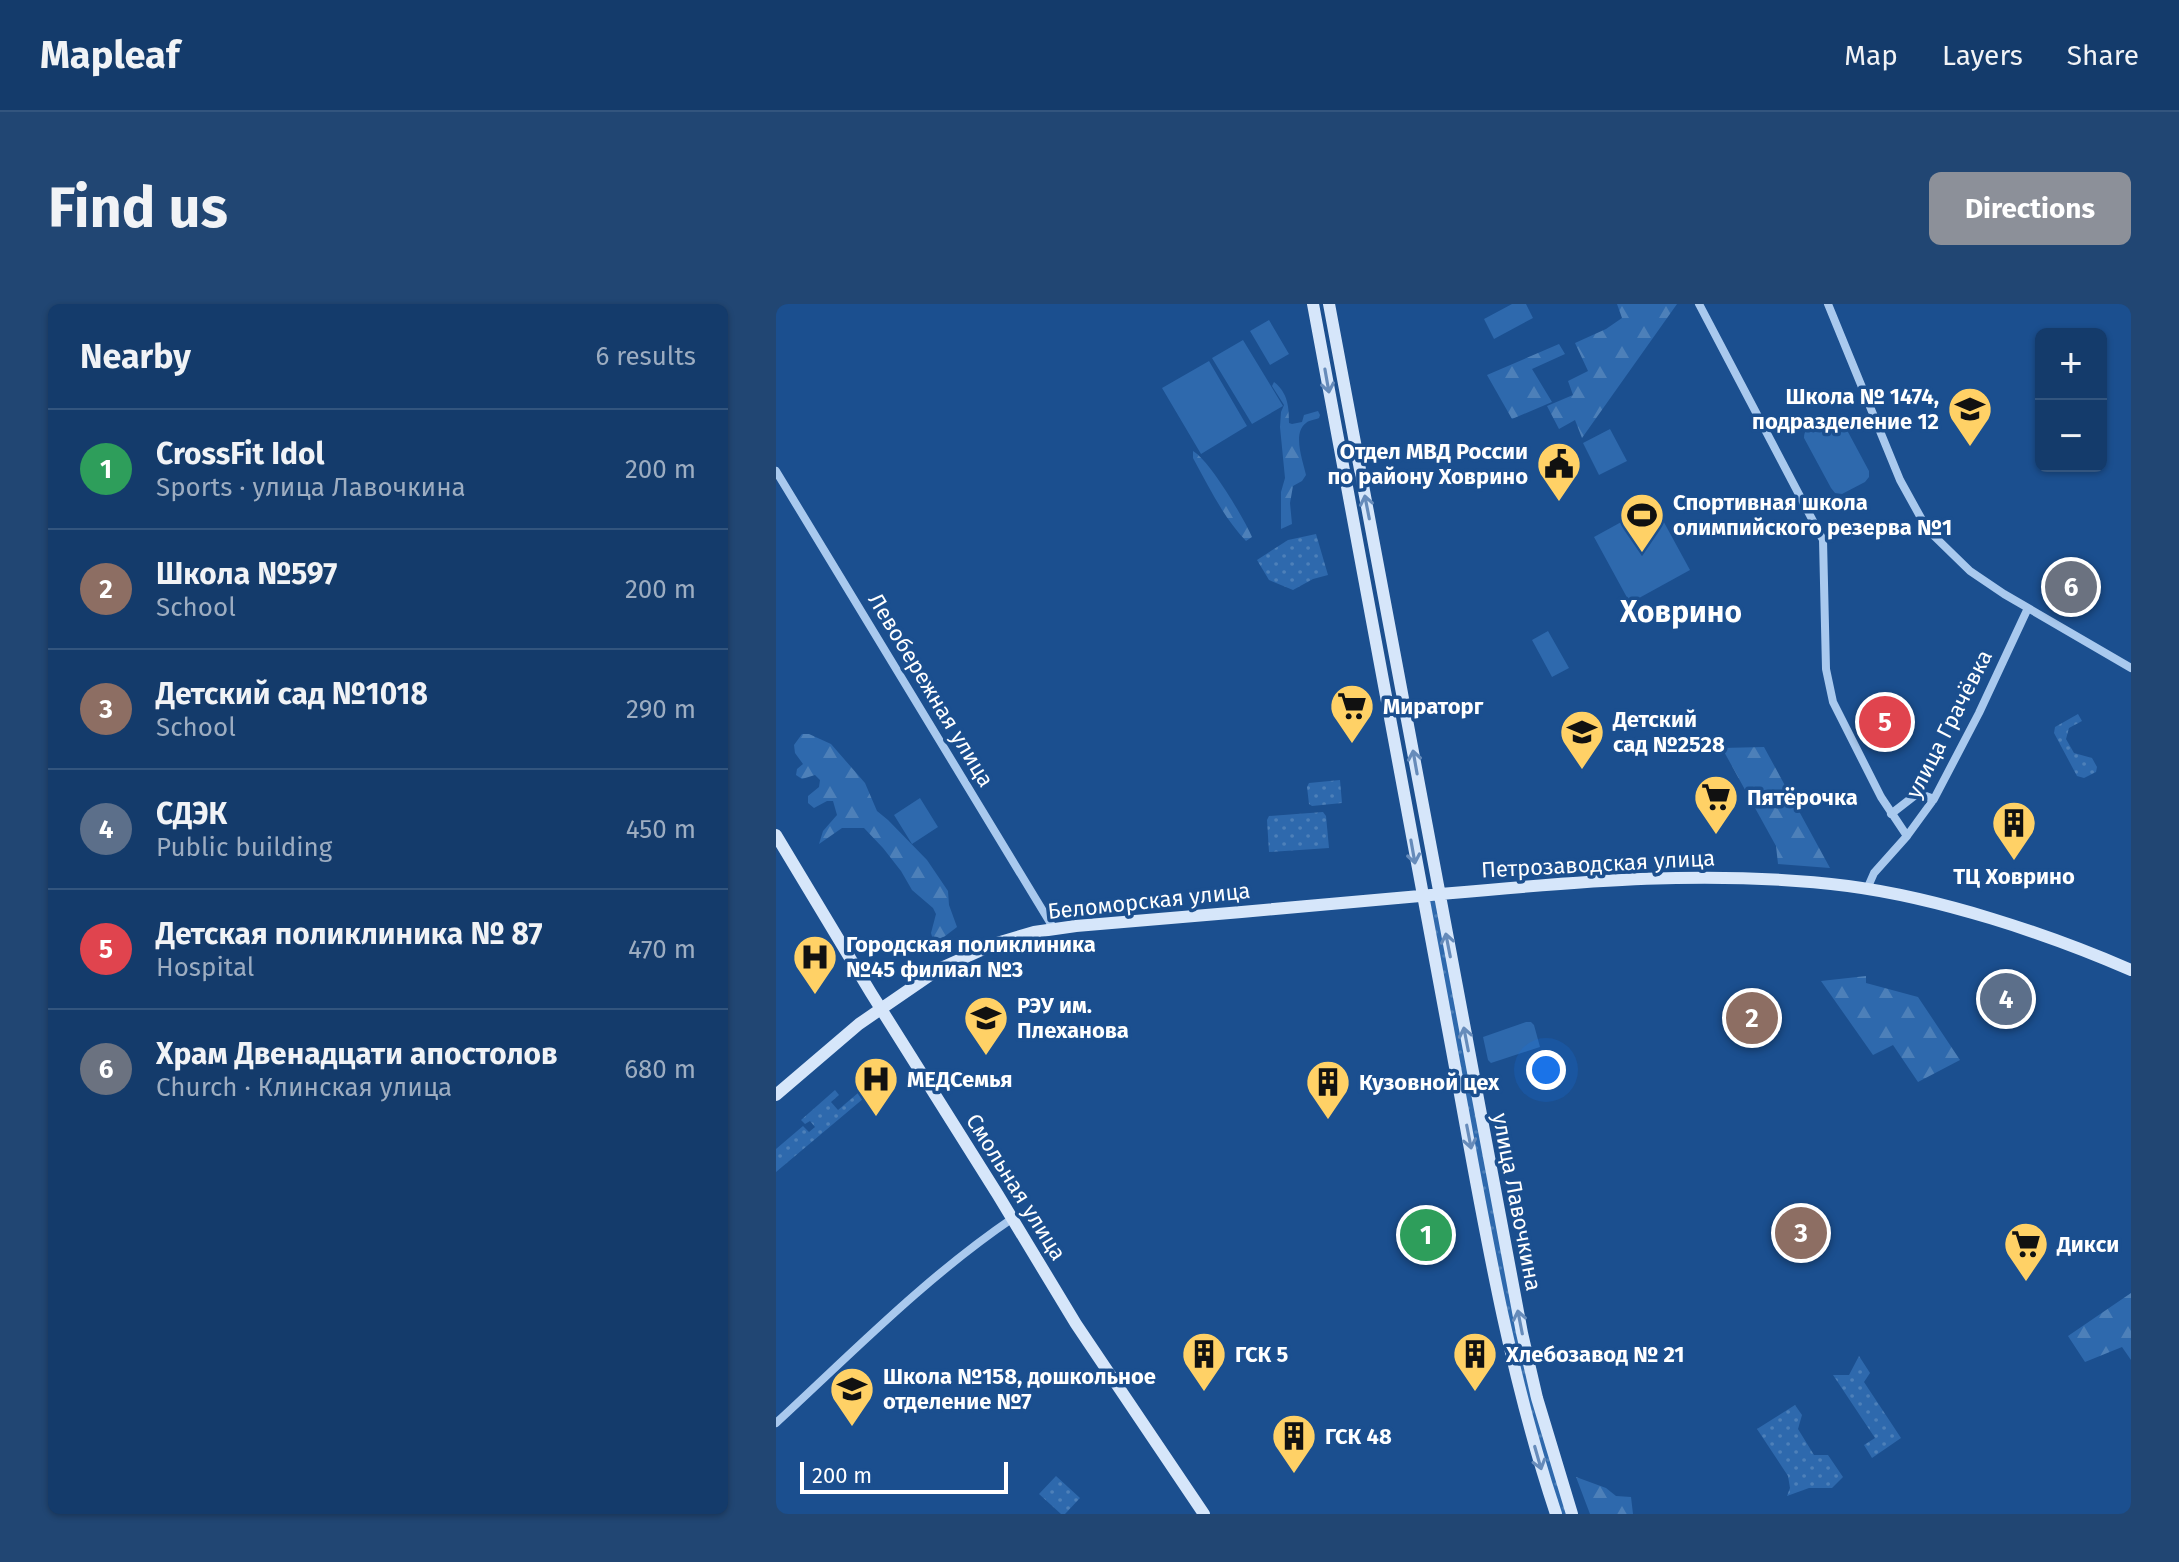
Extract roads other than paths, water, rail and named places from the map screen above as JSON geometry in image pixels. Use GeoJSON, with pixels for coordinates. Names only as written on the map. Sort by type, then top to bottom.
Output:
{"type":"FeatureCollection","features":[{"type":"Feature","properties":{"kind":"main road","name":"улица Лавочкина"},"geometry":{"type":"LineString","coordinates":[[1313,304],[1421,896],[1495,1277],[1523,1402],[1556,1514]]}},
{"type":"Feature","properties":{"kind":"main road","name":"улица Лавочкина"},"geometry":{"type":"LineString","coordinates":[[1329,304],[1532,1379],[1572,1514]]}},
{"type":"Feature","properties":{"kind":"main road","name":"Смольная улица"},"geometry":{"type":"LineString","coordinates":[[776,835],[1089,1343],[1204,1514]]}},
{"type":"Feature","properties":{"kind":"main road","name":"Петрозаводская улица"},"geometry":{"type":"LineString","coordinates":[[1439,894],[1626,878],[1699,876],[1769,879],[1867,889],[1980,916],[2131,970]]}},
{"type":"Feature","properties":{"kind":"main road","name":"Беломорская улица"},"geometry":{"type":"LineString","coordinates":[[776,1095],[859,1024],[926,977],[997,943],[1054,929],[1439,894]]}},
{"type":"Feature","properties":{"kind":"main road","name":"Беломорская улица"},"geometry":{"type":"LineString","coordinates":[[776,1106],[864,1030],[882,1009]]}},
{"type":"Feature","properties":{"kind":"main road"},"geometry":{"type":"LineString","coordinates":[[1518,1382],[1521,1387],[1527,1388],[1532,1379]]}},
{"type":"Feature","properties":{"kind":"main road"},"geometry":{"type":"LineString","coordinates":[[1523,1402],[1523,1396],[1528,1393],[1533,1393],[1537,1398]]}},
{"type":"Feature","properties":{"kind":"street"},"geometry":{"type":"LineString","coordinates":[[1699,304],[1823,540],[1829,688],[1833,702],[1891,814],[1907,836]]}},
{"type":"Feature","properties":{"kind":"street"},"geometry":{"type":"LineString","coordinates":[[1828,304],[1908,497],[1950,553],[1970,571],[2028,608],[2131,668]]}},
{"type":"Feature","properties":{"kind":"street","name":"Левобережная улица"},"geometry":{"type":"LineString","coordinates":[[776,471],[1054,929]]}},
{"type":"Feature","properties":{"kind":"street","name":"улица Грачёвка"},"geometry":{"type":"LineString","coordinates":[[1867,889],[1874,873],[1934,799],[1979,713],[2028,608]]}},
{"type":"Feature","properties":{"kind":"street"},"geometry":{"type":"LineString","coordinates":[[1375,643],[1393,639]]}},
{"type":"Feature","properties":{"kind":"street"},"geometry":{"type":"LineString","coordinates":[[1891,814],[1918,793],[1934,799]]}},
{"type":"Feature","properties":{"kind":"street"},"geometry":{"type":"LineString","coordinates":[[1405,808],[1414,816],[1420,813],[1423,805]]}},
{"type":"Feature","properties":{"kind":"street"},"geometry":{"type":"LineString","coordinates":[[776,1423],[911,1299],[1013,1218]]}},
{"type":"Feature","properties":{"kind":"place","name":"Школа № 1474, подразделение 12"},"geometry":{"type":"Point","coordinates":[1970,448]}},
{"type":"Feature","properties":{"kind":"place","name":"Отдел МВД России по району Ховрино"},"geometry":{"type":"Point","coordinates":[1559,503]}},
{"type":"Feature","properties":{"kind":"place","name":"Спортивная школа олимпийского резерва №1"},"geometry":{"type":"Point","coordinates":[1642,554]}},
{"type":"Feature","properties":{"kind":"place","name":"Храм Двенадцати апостолов"},"geometry":{"type":"Point","coordinates":[2071,587]}},
{"type":"Feature","properties":{"kind":"place","name":"Детская поликлиника № 87"},"geometry":{"type":"Point","coordinates":[1885,722]}},
{"type":"Feature","properties":{"kind":"place","name":"Мираторг"},"geometry":{"type":"Point","coordinates":[1352,745]}},
{"type":"Feature","properties":{"kind":"place","name":"Детский сад №2528"},"geometry":{"type":"Point","coordinates":[1582,771]}},
{"type":"Feature","properties":{"kind":"place","name":"Пятёрочка"},"geometry":{"type":"Point","coordinates":[1716,836]}},
{"type":"Feature","properties":{"kind":"place","name":"ТЦ Ховрино"},"geometry":{"type":"Point","coordinates":[2014,862]}},
{"type":"Feature","properties":{"kind":"place","name":"Городская поликлиника №45 филиал №3"},"geometry":{"type":"Point","coordinates":[815,996]}},
{"type":"Feature","properties":{"kind":"place","name":"СДЭК"},"geometry":{"type":"Point","coordinates":[2006,999]}},
{"type":"Feature","properties":{"kind":"place","name":"Школа №597"},"geometry":{"type":"Point","coordinates":[1752,1018]}},
{"type":"Feature","properties":{"kind":"place","name":"РЭУ им. Плеханова"},"geometry":{"type":"Point","coordinates":[986,1057]}},
{"type":"Feature","properties":{"kind":"place","name":"МЕДСемья"},"geometry":{"type":"Point","coordinates":[876,1118]}},
{"type":"Feature","properties":{"kind":"place","name":"Кузовной цех"},"geometry":{"type":"Point","coordinates":[1328,1121]}},
{"type":"Feature","properties":{"kind":"place","name":"Детский сад №1018"},"geometry":{"type":"Point","coordinates":[1801,1233]}},
{"type":"Feature","properties":{"kind":"place","name":"CrossFit Idol"},"geometry":{"type":"Point","coordinates":[1426,1235]}},
{"type":"Feature","properties":{"kind":"place","name":"Дикси"},"geometry":{"type":"Point","coordinates":[2026,1283]}},
{"type":"Feature","properties":{"kind":"place","name":"ГСК 5"},"geometry":{"type":"Point","coordinates":[1204,1393]}},
{"type":"Feature","properties":{"kind":"place","name":"Хлебозавод № 21"},"geometry":{"type":"Point","coordinates":[1475,1393]}},
{"type":"Feature","properties":{"kind":"place","name":"Школа №158, дошкольное отделение №7"},"geometry":{"type":"Point","coordinates":[852,1428]}},
{"type":"Feature","properties":{"kind":"place","name":"ГСК 48"},"geometry":{"type":"Point","coordinates":[1294,1475]}},
{"type":"Feature","properties":{"kind":"district","name":"Ховрино"},"geometry":{"type":"Point","coordinates":[1681,612]}}]}
